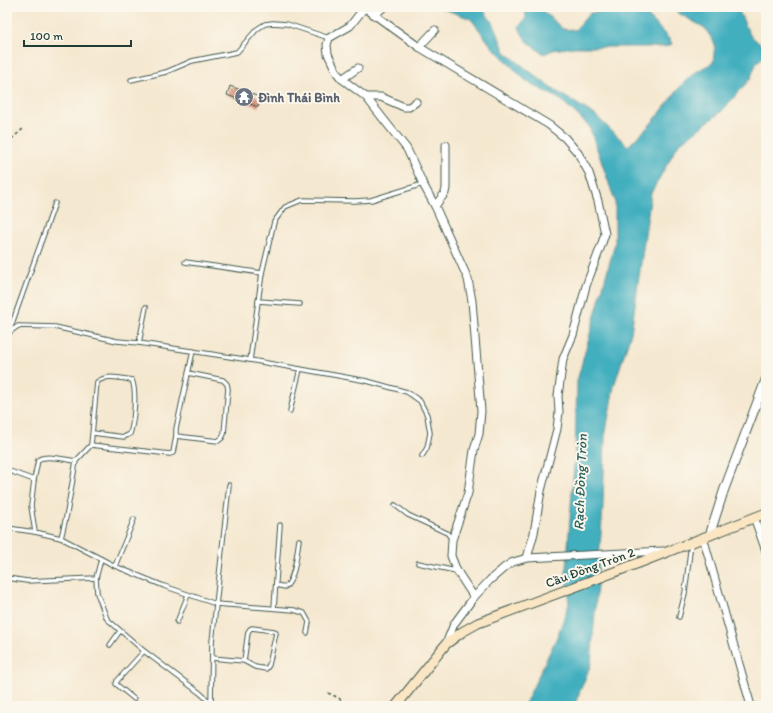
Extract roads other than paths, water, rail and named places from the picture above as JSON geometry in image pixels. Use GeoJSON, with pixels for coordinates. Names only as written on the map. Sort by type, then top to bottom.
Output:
{"type":"FeatureCollection","features":[{"type":"Feature","properties":{"kind":"main road","name":"Cầu Đồng Tròn 2"},"geometry":{"type":"LineString","coordinates":[[396,706],[446,644],[462,632],[478,623],[644,561],[766,513]]}},
{"type":"Feature","properties":{"kind":"street"},"geometry":{"type":"LineString","coordinates":[[374,16],[384,7]]}},
{"type":"Feature","properties":{"kind":"street"},"geometry":{"type":"LineString","coordinates":[[474,597],[457,571],[451,556],[452,540],[468,493],[474,450],[479,434],[480,411],[472,300],[468,279],[435,206],[422,184],[407,149],[366,97],[342,79],[337,73],[328,54],[327,45],[329,38],[350,26],[365,8],[374,16],[419,47],[543,121],[565,138],[578,153],[590,173],[605,234],[586,286],[573,335],[563,359],[558,396],[557,429],[541,491],[534,533],[527,558]]}},
{"type":"Feature","properties":{"kind":"street"},"geometry":{"type":"LineString","coordinates":[[419,47],[435,30]]}},
{"type":"Feature","properties":{"kind":"street"},"geometry":{"type":"LineString","coordinates":[[342,79],[358,68]]}},
{"type":"Feature","properties":{"kind":"street"},"geometry":{"type":"LineString","coordinates":[[366,97],[381,97],[404,107],[416,102]]}},
{"type":"Feature","properties":{"kind":"street"},"geometry":{"type":"LineString","coordinates":[[435,206],[445,193],[446,188],[446,145]]}},
{"type":"Feature","properties":{"kind":"street"},"geometry":{"type":"LineString","coordinates":[[751,706],[707,536],[766,379]]}},
{"type":"Feature","properties":{"kind":"street"},"geometry":{"type":"LineString","coordinates":[[754,517],[766,551]]}},
{"type":"Feature","properties":{"kind":"street"},"geometry":{"type":"LineString","coordinates":[[446,644],[454,624],[474,597],[490,580],[513,562],[527,558],[670,551]]}},
{"type":"Feature","properties":{"kind":"lane"},"geometry":{"type":"LineString","coordinates":[[131,80],[166,72],[192,61],[236,52],[257,29],[265,24],[287,24],[329,38]]}},
{"type":"Feature","properties":{"kind":"lane"},"geometry":{"type":"LineString","coordinates":[[250,360],[262,273],[274,222],[284,207],[302,200],[371,200],[422,184]]}},
{"type":"Feature","properties":{"kind":"lane"},"geometry":{"type":"LineString","coordinates":[[8,333],[55,203]]}},
{"type":"Feature","properties":{"kind":"lane"},"geometry":{"type":"LineString","coordinates":[[185,262],[262,273]]}},
{"type":"Feature","properties":{"kind":"lane"},"geometry":{"type":"LineString","coordinates":[[258,301],[300,304]]}},
{"type":"Feature","properties":{"kind":"lane"},"geometry":{"type":"LineString","coordinates":[[140,343],[146,307]]}},
{"type":"Feature","properties":{"kind":"lane"},"geometry":{"type":"LineString","coordinates":[[8,333],[18,326],[55,327],[118,341],[250,360],[367,381],[407,392],[420,401],[427,415],[430,433],[427,448],[422,456]]}},
{"type":"Feature","properties":{"kind":"lane"},"geometry":{"type":"LineString","coordinates":[[91,445],[170,454],[173,453],[193,351]]}},
{"type":"Feature","properties":{"kind":"lane"},"geometry":{"type":"LineString","coordinates":[[290,411],[300,369]]}},
{"type":"Feature","properties":{"kind":"lane"},"geometry":{"type":"LineString","coordinates":[[176,436],[218,441],[224,434],[228,389],[227,384],[223,380],[188,373]]}},
{"type":"Feature","properties":{"kind":"lane"},"geometry":{"type":"LineString","coordinates":[[60,538],[67,513],[76,461],[91,445],[97,382],[102,378],[113,376],[132,380],[134,392],[132,426],[130,434],[124,437],[93,433]]}},
{"type":"Feature","properties":{"kind":"lane"},"geometry":{"type":"LineString","coordinates":[[36,532],[31,506],[37,462],[42,457],[76,461]]}},
{"type":"Feature","properties":{"kind":"lane"},"geometry":{"type":"LineString","coordinates":[[7,470],[34,480]]}},
{"type":"Feature","properties":{"kind":"lane"},"geometry":{"type":"LineString","coordinates":[[211,705],[212,658],[216,604],[221,570],[229,485]]}},
{"type":"Feature","properties":{"kind":"lane"},"geometry":{"type":"LineString","coordinates":[[395,505],[408,515],[447,533],[452,540]]}},
{"type":"Feature","properties":{"kind":"lane"},"geometry":{"type":"LineString","coordinates":[[115,566],[134,519]]}},
{"type":"Feature","properties":{"kind":"lane"},"geometry":{"type":"LineString","coordinates":[[274,608],[280,525]]}},
{"type":"Feature","properties":{"kind":"lane"},"geometry":{"type":"LineString","coordinates":[[7,528],[36,532],[60,538],[115,566],[164,586],[216,604],[294,610],[304,613],[309,622],[307,633]]}},
{"type":"Feature","properties":{"kind":"lane"},"geometry":{"type":"LineString","coordinates":[[276,585],[285,587],[290,582],[299,540]]}},
{"type":"Feature","properties":{"kind":"lane"},"geometry":{"type":"LineString","coordinates":[[679,617],[685,593],[691,542]]}},
{"type":"Feature","properties":{"kind":"lane"},"geometry":{"type":"LineString","coordinates":[[101,559],[96,578],[97,593],[107,619],[144,651],[200,693],[211,705]]}},
{"type":"Feature","properties":{"kind":"lane"},"geometry":{"type":"LineString","coordinates":[[418,563],[457,571]]}},
{"type":"Feature","properties":{"kind":"lane"},"geometry":{"type":"LineString","coordinates":[[7,578],[27,581],[96,578]]}},
{"type":"Feature","properties":{"kind":"lane"},"geometry":{"type":"LineString","coordinates":[[177,622],[188,595]]}},
{"type":"Feature","properties":{"kind":"lane"},"geometry":{"type":"LineString","coordinates":[[212,658],[244,661],[255,667],[266,669],[268,667],[277,636],[276,633],[274,631],[250,629],[248,632],[244,661]]}},
{"type":"Feature","properties":{"kind":"lane"},"geometry":{"type":"LineString","coordinates":[[110,645],[120,631]]}},
{"type":"Feature","properties":{"kind":"lane"},"geometry":{"type":"LineString","coordinates":[[134,699],[116,684],[144,651]]}},
{"type":"Feature","properties":{"kind":"water","name":"Rạch Đồng Tròn"},"geometry":{"type":"Polygon","coordinates":[[[438,7],[482,8],[494,25],[505,52],[551,88],[595,115],[628,146],[652,123],[686,80],[702,68],[713,63],[715,44],[705,28],[678,13],[673,7],[737,7],[750,35],[766,49],[766,55],[757,62],[750,79],[722,111],[678,145],[651,193],[631,333],[614,386],[605,437],[603,507],[591,664],[574,706],[524,706],[557,637],[569,604],[566,573],[575,452],[577,381],[615,243],[615,201],[589,126],[561,100],[526,81],[492,47],[471,19],[438,7]]]}},
{"type":"Feature","properties":{"kind":"water"},"geometry":{"type":"Polygon","coordinates":[[[525,7],[541,7],[542,10],[563,29],[575,30],[590,13],[624,7],[640,7],[672,44],[665,47],[573,47],[553,50],[544,54],[529,43],[519,27],[526,18],[525,7]]]}},
{"type":"Feature","properties":{"kind":"place","name":"Đình Thái Bình"},"geometry":{"type":"Point","coordinates":[244,97]}}]}
